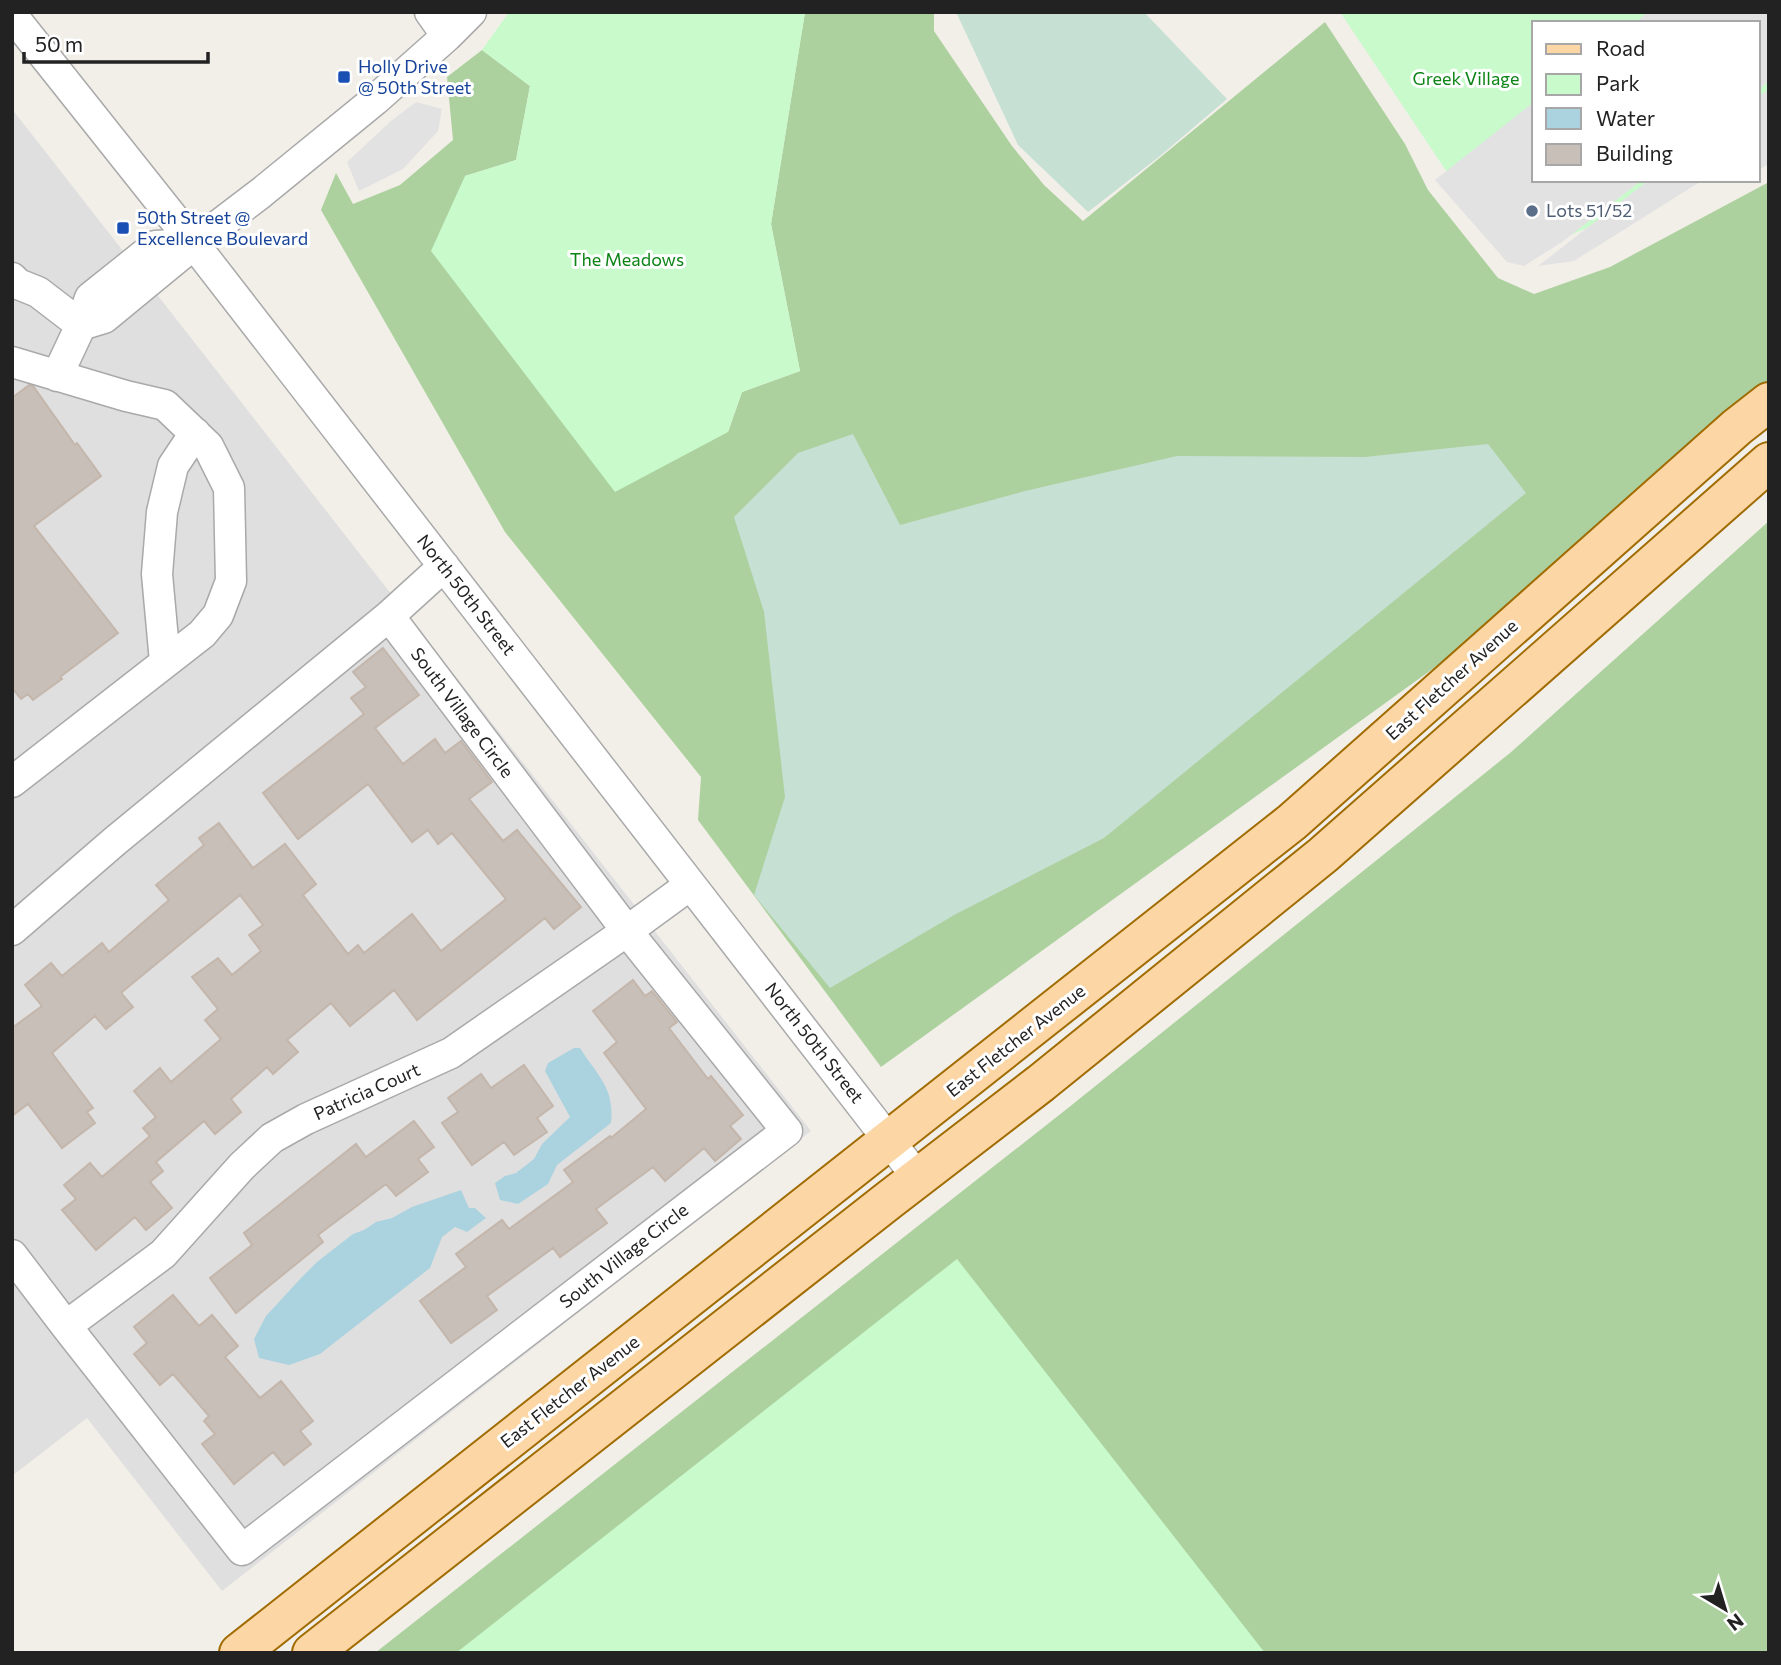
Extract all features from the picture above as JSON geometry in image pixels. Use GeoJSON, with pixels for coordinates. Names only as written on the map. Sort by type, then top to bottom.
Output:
{"type":"FeatureCollection","features":[{"type":"Feature","properties":{"kind":"main road","name":"East Fletcher Avenue"},"geometry":{"type":"LineString","coordinates":[[239,1653],[1292,822],[1737,427],[1769,402]]}},
{"type":"Feature","properties":{"kind":"main road"},"geometry":{"type":"LineString","coordinates":[[312,1653],[1041,1083],[1323,855],[1769,462]]}},
{"type":"Feature","properties":{"kind":"street"},"geometry":{"type":"LineString","coordinates":[[430,12],[447,36]]}},
{"type":"Feature","properties":{"kind":"street"},"geometry":{"type":"LineString","coordinates":[[57,376],[81,325],[90,298],[155,246],[194,244],[375,100],[471,12]]}},
{"type":"Feature","properties":{"kind":"street","name":"North 50th Street"},"geometry":{"type":"LineString","coordinates":[[12,15],[194,244],[918,1178]]}},
{"type":"Feature","properties":{"kind":"street"},"geometry":{"type":"LineString","coordinates":[[12,278],[18,284],[38,292],[81,325]]}},
{"type":"Feature","properties":{"kind":"street"},"geometry":{"type":"LineString","coordinates":[[12,362],[165,405],[195,433],[208,446],[229,488],[231,581],[218,615],[202,634],[12,782]]}},
{"type":"Feature","properties":{"kind":"street"},"geometry":{"type":"LineString","coordinates":[[166,662],[157,574],[162,512],[173,466],[195,433]]}},
{"type":"Feature","properties":{"kind":"street"},"geometry":{"type":"LineString","coordinates":[[12,930],[115,841],[389,616],[443,566]]}},
{"type":"Feature","properties":{"kind":"street","name":"South Village Circle"},"geometry":{"type":"LineString","coordinates":[[12,1255],[242,1550],[787,1131],[628,931],[389,616]]}},
{"type":"Feature","properties":{"kind":"street","name":"Patricia Court"},"geometry":{"type":"LineString","coordinates":[[66,1326],[163,1254],[242,1166],[272,1138],[306,1119],[451,1053],[691,885]]}},
{"type":"Feature","properties":{"kind":"shaded area"},"geometry":{"type":"Polygon","coordinates":[[[1648,12],[1769,12],[1769,81],[1760,88],[1760,21],[1637,21],[1648,12]]]}},
{"type":"Feature","properties":{"kind":"shaded area"},"geometry":{"type":"Polygon","coordinates":[[[1769,89],[1769,163],[1760,170],[1760,96],[1769,89]]]}},
{"type":"Feature","properties":{"kind":"shaded area"},"geometry":{"type":"Polygon","coordinates":[[[416,102],[442,109],[438,131],[403,169],[359,191],[347,162],[416,102]]]}},
{"type":"Feature","properties":{"kind":"shaded area","name":"Lots 51/52"},"geometry":{"type":"Polygon","coordinates":[[[1532,104],[1532,182],[1639,182],[1562,242],[1524,266],[1507,262],[1435,180],[1532,104]]]}},
{"type":"Feature","properties":{"kind":"shaded area"},"geometry":{"type":"Polygon","coordinates":[[[12,109],[811,1131],[222,1591],[87,1418],[12,1476],[12,109]]]}},
{"type":"Feature","properties":{"kind":"shaded area"},"geometry":{"type":"Polygon","coordinates":[[[1646,182],[1700,182],[1574,261],[1538,266],[1646,182]]]}},
{"type":"Feature","properties":{"kind":"green space","name":"The Meadows"},"geometry":{"type":"Polygon","coordinates":[[[509,12],[805,12],[771,224],[800,371],[742,392],[728,432],[615,492],[431,251],[465,176],[516,160],[530,86],[482,50],[509,12]]]}},
{"type":"Feature","properties":{"kind":"green space"},"geometry":{"type":"Polygon","coordinates":[[[805,12],[934,12],[934,31],[1012,146],[1044,185],[1083,221],[1325,22],[1405,144],[1428,190],[1498,278],[1534,294],[1610,267],[1769,182],[1769,396],[1463,647],[881,1067],[698,820],[701,777],[505,532],[321,210],[336,173],[353,204],[400,185],[453,140],[447,77],[482,50],[530,86],[516,160],[465,176],[728,432],[742,392],[800,371],[771,224],[805,12]]]}},
{"type":"Feature","properties":{"kind":"green space"},"geometry":{"type":"Polygon","coordinates":[[[956,12],[1144,12],[1227,99],[1088,212],[1018,145],[956,12]]]}},
{"type":"Feature","properties":{"kind":"green space","name":"Greek Village"},"geometry":{"type":"Polygon","coordinates":[[[1340,12],[1769,12],[1769,151],[1760,154],[1760,21],[1532,21],[1532,182],[1695,182],[1507,262],[1340,12]]]}},
{"type":"Feature","properties":{"kind":"green space"},"geometry":{"type":"Polygon","coordinates":[[[853,434],[900,525],[1025,491],[1177,456],[1365,457],[1488,444],[1526,493],[1104,838],[956,914],[830,988],[754,895],[785,797],[764,612],[734,517],[798,453],[853,434]]]}},
{"type":"Feature","properties":{"kind":"green space"},"geometry":{"type":"Polygon","coordinates":[[[1769,521],[1769,1653],[375,1653],[1068,1108],[1510,753],[1769,521]]]}},
{"type":"Feature","properties":{"kind":"green space"},"geometry":{"type":"Polygon","coordinates":[[[957,1259],[1265,1653],[456,1653],[957,1259]]]}},
{"type":"Feature","properties":{"kind":"water"},"geometry":{"type":"Polygon","coordinates":[[[574,1048],[580,1048],[603,1082],[610,1100],[611,1123],[557,1165],[548,1184],[518,1204],[500,1200],[495,1183],[516,1173],[534,1159],[542,1144],[570,1117],[545,1071],[548,1063],[574,1048]]]}},
{"type":"Feature","properties":{"kind":"water"},"geometry":{"type":"Polygon","coordinates":[[[461,1190],[469,1208],[475,1208],[486,1218],[467,1232],[455,1227],[442,1237],[430,1268],[320,1354],[289,1365],[259,1358],[254,1339],[266,1316],[317,1262],[353,1234],[376,1222],[461,1190]]]}},
{"type":"Feature","properties":{"kind":"building"},"geometry":{"type":"Polygon","coordinates":[[[29,385],[33,386],[101,476],[34,526],[118,633],[33,700],[28,694],[21,699],[12,688],[12,398],[29,385]]]}},
{"type":"Feature","properties":{"kind":"building"},"geometry":{"type":"Polygon","coordinates":[[[383,648],[419,695],[375,728],[403,764],[435,739],[445,753],[461,741],[492,782],[469,799],[503,841],[517,830],[581,907],[554,929],[545,918],[417,1020],[394,990],[350,1026],[331,1003],[287,1040],[298,1052],[273,1074],[267,1067],[231,1099],[241,1112],[215,1134],[204,1121],[156,1162],[163,1171],[150,1182],[172,1208],[146,1230],[135,1217],[96,1250],[62,1210],[76,1199],[64,1185],[90,1163],[102,1177],[150,1136],[143,1128],[156,1117],[134,1091],[160,1068],[171,1082],[221,1039],[205,1020],[218,1009],[192,977],[218,958],[232,975],[261,951],[249,935],[263,925],[240,895],[122,992],[133,1007],[106,1029],[95,1016],[52,1053],[93,1108],[87,1112],[95,1123],[62,1148],[28,1104],[12,1116],[12,1028],[42,1006],[25,985],[51,963],[62,976],[102,943],[109,952],[169,900],[156,885],[204,845],[199,838],[219,823],[253,868],[285,844],[316,884],[303,895],[348,954],[358,945],[364,953],[412,914],[441,951],[506,899],[452,833],[438,844],[428,830],[412,842],[368,784],[298,839],[263,793],[364,714],[351,698],[366,687],[353,672],[383,648]]]}},
{"type":"Feature","properties":{"kind":"building"},"geometry":{"type":"Polygon","coordinates":[[[633,980],[645,996],[652,991],[677,1022],[669,1028],[708,1079],[711,1076],[743,1115],[730,1126],[741,1139],[715,1161],[704,1148],[665,1181],[653,1167],[596,1209],[607,1223],[560,1257],[553,1248],[487,1296],[497,1310],[451,1343],[420,1301],[466,1267],[456,1254],[502,1220],[509,1229],[573,1182],[564,1170],[610,1136],[611,1138],[646,1109],[604,1053],[617,1042],[593,1011],[633,980]]]}},
{"type":"Feature","properties":{"kind":"building"},"geometry":{"type":"Polygon","coordinates":[[[524,1065],[553,1106],[537,1118],[547,1132],[514,1155],[504,1142],[472,1165],[442,1123],[458,1112],[448,1098],[481,1074],[491,1088],[524,1065]]]}},
{"type":"Feature","properties":{"kind":"building"},"geometry":{"type":"Polygon","coordinates":[[[414,1121],[434,1147],[418,1159],[428,1172],[396,1196],[386,1184],[318,1235],[323,1242],[236,1313],[210,1278],[252,1245],[244,1233],[356,1144],[366,1157],[414,1121]]]}},
{"type":"Feature","properties":{"kind":"building"},"geometry":{"type":"Polygon","coordinates":[[[173,1295],[199,1326],[212,1315],[238,1346],[225,1357],[260,1398],[281,1381],[313,1421],[300,1431],[311,1444],[284,1465],[273,1452],[234,1484],[202,1444],[215,1434],[204,1421],[209,1416],[173,1374],[160,1385],[134,1354],[147,1343],[134,1327],[173,1295]]]}},
{"type":"Feature","properties":{"kind":"place","name":"Holly Drive @ 50th Street"},"geometry":{"type":"Point","coordinates":[344,77]}},
{"type":"Feature","properties":{"kind":"place","name":"Lots 51/52"},"geometry":{"type":"Point","coordinates":[1532,211]}},
{"type":"Feature","properties":{"kind":"place","name":"50th Street @ Excellence Boulevard"},"geometry":{"type":"Point","coordinates":[123,228]}}]}
